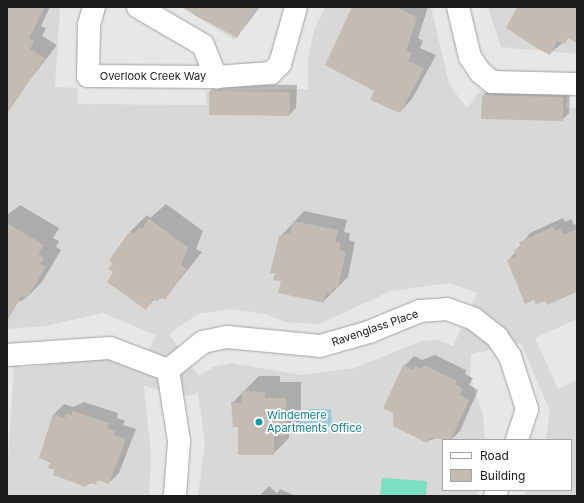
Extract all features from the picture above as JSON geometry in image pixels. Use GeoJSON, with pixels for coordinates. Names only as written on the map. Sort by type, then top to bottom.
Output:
{"type":"FeatureCollection","features":[{"type":"Feature","properties":{"kind":"street","name":"Overlook Creek Way"},"geometry":{"type":"LineString","coordinates":[[94,7],[89,25],[88,76],[216,77],[259,76],[271,73],[280,64],[296,7]]}},
{"type":"Feature","properties":{"kind":"street","name":"Overlook Creek Way"},"geometry":{"type":"LineString","coordinates":[[138,7],[202,45],[216,77]]}},
{"type":"Feature","properties":{"kind":"street"},"geometry":{"type":"LineString","coordinates":[[458,7],[470,58],[480,72],[492,82],[577,84]]}},
{"type":"Feature","properties":{"kind":"street","name":"Ravenglass Place"},"geometry":{"type":"LineString","coordinates":[[168,370],[203,342],[227,337],[320,346],[369,332],[420,312],[447,309],[474,318],[497,337],[510,356],[527,409],[517,439]]}},
{"type":"Feature","properties":{"kind":"street"},"geometry":{"type":"LineString","coordinates":[[7,355],[110,348],[168,370],[179,441],[175,496]]}},
{"type":"Feature","properties":{"kind":"shaded area"},"geometry":{"type":"Polygon","coordinates":[[[7,7],[577,7],[577,496],[7,496],[7,7]]]}},
{"type":"Feature","properties":{"kind":"shaded area"},"geometry":{"type":"Polygon","coordinates":[[[60,7],[181,7],[234,40],[255,7],[325,7],[314,30],[308,59],[308,89],[206,91],[206,105],[78,104],[77,88],[55,87],[60,7]]]}},
{"type":"Feature","properties":{"kind":"shaded area"},"geometry":{"type":"Polygon","coordinates":[[[431,7],[488,7],[501,47],[577,54],[577,108],[566,108],[567,94],[480,91],[467,108],[449,84],[431,7]]]}},
{"type":"Feature","properties":{"kind":"shaded area"},"geometry":{"type":"Polygon","coordinates":[[[450,283],[477,293],[453,346],[438,340],[422,341],[355,368],[300,375],[232,363],[213,367],[199,376],[169,334],[198,314],[231,309],[265,314],[286,322],[319,324],[391,291],[450,283]]]}},
{"type":"Feature","properties":{"kind":"shaded area"},"geometry":{"type":"Polygon","coordinates":[[[103,313],[156,335],[140,368],[110,354],[31,367],[14,366],[7,473],[7,329],[45,326],[103,313]]]}},
{"type":"Feature","properties":{"kind":"shaded area"},"geometry":{"type":"Polygon","coordinates":[[[577,319],[577,380],[558,389],[535,338],[577,319]]]}},
{"type":"Feature","properties":{"kind":"shaded area"},"geometry":{"type":"Polygon","coordinates":[[[521,343],[550,411],[546,439],[485,439],[483,415],[470,376],[471,354],[521,343]]]}},
{"type":"Feature","properties":{"kind":"shaded area"},"geometry":{"type":"Polygon","coordinates":[[[144,386],[182,396],[198,394],[205,442],[198,496],[149,496],[151,455],[144,386]]]}},
{"type":"Feature","properties":{"kind":"shaded area"},"geometry":{"type":"Polygon","coordinates":[[[479,491],[526,491],[524,496],[477,496],[479,491]]]}},
{"type":"Feature","properties":{"kind":"green space"},"geometry":{"type":"Polygon","coordinates":[[[382,478],[427,481],[426,496],[380,496],[382,478]]]}},
{"type":"Feature","properties":{"kind":"water"},"geometry":{"type":"Polygon","coordinates":[[[309,409],[331,409],[332,425],[323,434],[298,433],[297,412],[304,413],[309,409]]]}},
{"type":"Feature","properties":{"kind":"building"},"geometry":{"type":"Polygon","coordinates":[[[7,7],[45,7],[29,38],[34,41],[30,49],[45,58],[7,114],[7,7]]]}},
{"type":"Feature","properties":{"kind":"building"},"geometry":{"type":"Polygon","coordinates":[[[182,7],[256,7],[237,38],[182,7]]]}},
{"type":"Feature","properties":{"kind":"building"},"geometry":{"type":"Polygon","coordinates":[[[352,7],[396,7],[417,17],[406,51],[412,53],[408,61],[424,68],[400,113],[370,100],[374,91],[325,65],[352,7]]]}},
{"type":"Feature","properties":{"kind":"building"},"geometry":{"type":"Polygon","coordinates":[[[517,7],[577,7],[577,43],[568,38],[565,44],[557,41],[550,55],[535,47],[506,28],[517,7]]]}},
{"type":"Feature","properties":{"kind":"building"},"geometry":{"type":"Polygon","coordinates":[[[209,91],[290,92],[290,116],[209,115],[209,91]]]}},
{"type":"Feature","properties":{"kind":"building"},"geometry":{"type":"Polygon","coordinates":[[[482,95],[563,97],[563,121],[481,119],[482,95]]]}},
{"type":"Feature","properties":{"kind":"building"},"geometry":{"type":"Polygon","coordinates":[[[149,219],[188,247],[181,265],[187,269],[165,300],[161,297],[157,302],[153,299],[146,310],[107,282],[113,272],[108,269],[113,263],[109,260],[130,231],[134,234],[139,227],[142,229],[149,219]]]}},
{"type":"Feature","properties":{"kind":"building"},"geometry":{"type":"Polygon","coordinates":[[[293,221],[338,230],[335,242],[341,243],[339,250],[346,252],[338,288],[333,287],[331,294],[326,292],[324,303],[278,293],[281,281],[273,280],[275,273],[270,273],[279,236],[290,233],[293,221]]]}},
{"type":"Feature","properties":{"kind":"building"},"geometry":{"type":"Polygon","coordinates":[[[7,223],[44,245],[38,254],[44,258],[40,264],[46,267],[26,299],[22,296],[7,321],[7,223]]]}},
{"type":"Feature","properties":{"kind":"building"},"geometry":{"type":"Polygon","coordinates":[[[553,227],[555,231],[561,228],[563,235],[577,229],[577,292],[547,305],[545,301],[536,304],[534,300],[525,304],[507,260],[516,256],[514,250],[521,247],[519,242],[553,227]]]}},
{"type":"Feature","properties":{"kind":"building"},"geometry":{"type":"Polygon","coordinates":[[[403,365],[413,370],[415,366],[422,369],[424,365],[457,381],[455,384],[463,389],[460,395],[469,400],[451,439],[429,438],[427,443],[393,426],[393,413],[383,408],[403,365]]]}},
{"type":"Feature","properties":{"kind":"building","name":"Windemere Apartments Office"},"geometry":{"type":"Polygon","coordinates":[[[242,391],[265,392],[265,398],[286,398],[285,436],[274,435],[274,455],[238,455],[238,427],[233,427],[231,402],[242,403],[242,391]]]}},
{"type":"Feature","properties":{"kind":"building"},"geometry":{"type":"Polygon","coordinates":[[[73,411],[109,423],[107,428],[115,431],[114,435],[126,439],[109,484],[97,480],[96,485],[88,482],[86,487],[53,475],[54,470],[48,468],[50,462],[39,458],[53,414],[65,418],[66,413],[72,415],[73,411]]]}},
{"type":"Feature","properties":{"kind":"place","name":"Windemere Apartments Office"},"geometry":{"type":"Point","coordinates":[259,422]}}]}
